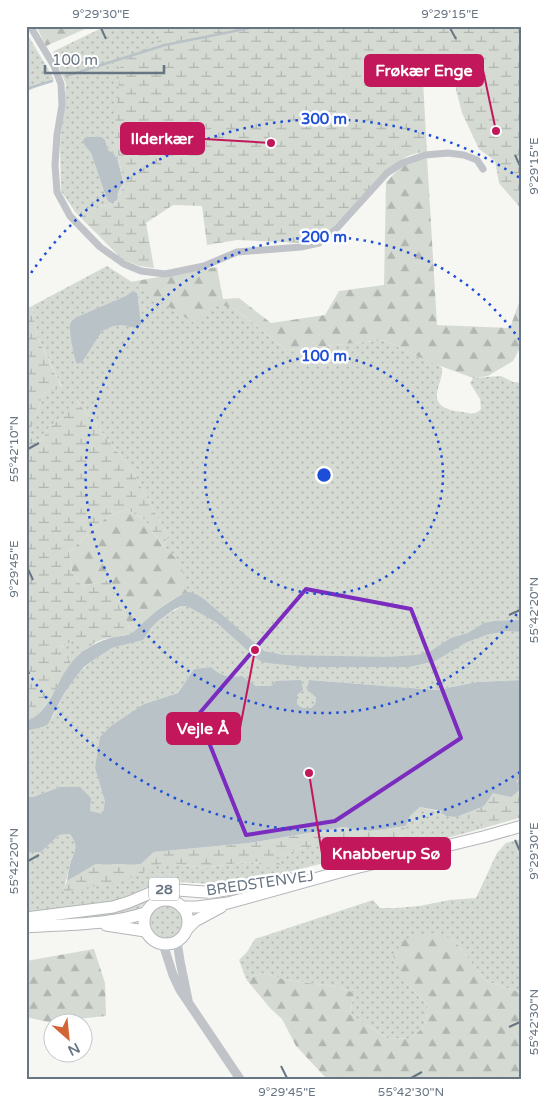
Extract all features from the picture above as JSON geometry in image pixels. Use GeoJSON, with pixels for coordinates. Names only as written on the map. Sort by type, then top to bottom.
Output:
{"type":"FeatureCollection","features":[{"type":"Feature","properties":{"kind":"main road","name":"BREDSTENVEJ"},"geometry":{"type":"LineString","coordinates":[[182,907],[228,903],[347,870],[522,826]]}},
{"type":"Feature","properties":{"kind":"main road","name":"BREDSTENVEJ"},"geometry":{"type":"LineString","coordinates":[[26,918],[113,907],[164,889],[214,892],[347,870]]}},
{"type":"Feature","properties":{"kind":"main road","name":"28"},"geometry":{"type":"LineString","coordinates":[[163,944],[154,941],[147,935],[143,925],[145,913],[151,905],[160,900],[174,901],[182,907],[188,918],[187,929],[178,941]]}},
{"type":"Feature","properties":{"kind":"main road","name":"BREDSTENVEJ"},"geometry":{"type":"LineString","coordinates":[[187,929],[194,921],[228,903]]}},
{"type":"Feature","properties":{"kind":"main road","name":"28"},"geometry":{"type":"LineString","coordinates":[[26,927],[89,923],[126,918],[145,913]]}},
{"type":"Feature","properties":{"kind":"main road","name":"28"},"geometry":{"type":"LineString","coordinates":[[89,923],[145,931]]}},
{"type":"Feature","properties":{"kind":"main road"},"geometry":{"type":"LineString","coordinates":[[163,944],[178,941]]}},
{"type":"Feature","properties":{"kind":"street"},"geometry":{"type":"LineString","coordinates":[[30,26],[54,66],[61,84],[62,105],[56,155],[57,192],[70,216],[100,246],[124,264],[141,271],[165,274],[204,266],[237,252],[301,247],[319,243],[338,228],[387,172],[402,163],[426,155],[448,153],[464,155],[477,160],[484,169]]}},
{"type":"Feature","properties":{"kind":"street"},"geometry":{"type":"LineString","coordinates":[[178,941],[181,967],[189,1002]]}},
{"type":"Feature","properties":{"kind":"street"},"geometry":{"type":"LineString","coordinates":[[163,944],[180,990],[240,1079]]}},
{"type":"Feature","properties":{"kind":"highlighted area"},"geometry":{"type":"Polygon","coordinates":[[[306,589],[411,609],[461,738],[335,821],[246,835],[198,715],[306,589]]]}},
{"type":"Feature","properties":{"kind":"green space"},"geometry":{"type":"Polygon","coordinates":[[[36,26],[92,26],[46,46],[36,26]]]}},
{"type":"Feature","properties":{"kind":"green space"},"geometry":{"type":"Polygon","coordinates":[[[106,26],[156,26],[160,40],[114,134],[124,185],[116,203],[76,213],[61,191],[60,144],[66,84],[53,54],[54,51],[106,26]],[[86,137],[85,146],[91,153],[106,197],[117,200],[118,192],[122,186],[122,177],[117,158],[108,150],[102,137],[86,137]]]}},
{"type":"Feature","properties":{"kind":"green space"},"geometry":{"type":"Polygon","coordinates":[[[156,26],[522,26],[522,210],[499,183],[495,161],[479,149],[462,113],[453,77],[423,81],[427,152],[408,156],[383,173],[342,218],[319,238],[303,243],[237,240],[207,245],[202,206],[173,205],[146,223],[154,268],[140,266],[122,259],[76,213],[116,203],[124,185],[114,134],[121,62],[160,40],[156,26]]]}},
{"type":"Feature","properties":{"kind":"green space"},"geometry":{"type":"Polygon","coordinates":[[[26,32],[54,79],[26,92],[26,32]]]}},
{"type":"Feature","properties":{"kind":"green space"},"geometry":{"type":"Polygon","coordinates":[[[427,157],[437,325],[510,328],[522,294],[522,343],[520,348],[513,361],[488,376],[473,378],[427,361],[384,340],[286,350],[233,308],[217,304],[194,323],[130,282],[217,267],[223,299],[239,298],[271,323],[325,315],[339,291],[384,285],[386,182],[403,165],[427,157]]]}},
{"type":"Feature","properties":{"kind":"green space"},"geometry":{"type":"Polygon","coordinates":[[[107,266],[194,322],[217,303],[233,308],[286,350],[384,340],[427,361],[436,363],[442,368],[437,396],[442,406],[450,410],[473,413],[481,409],[480,399],[470,383],[473,378],[501,376],[513,382],[522,383],[522,680],[477,682],[437,690],[309,680],[316,697],[315,704],[311,708],[303,708],[297,704],[297,695],[272,686],[256,686],[242,676],[225,676],[211,667],[194,669],[178,693],[144,704],[96,763],[95,768],[106,801],[104,815],[90,811],[60,787],[33,797],[26,796],[26,731],[43,727],[53,716],[65,692],[78,673],[92,661],[112,648],[128,643],[147,632],[158,621],[184,605],[180,562],[163,546],[168,536],[132,470],[77,401],[62,418],[50,426],[40,442],[28,433],[39,408],[43,393],[62,387],[37,336],[32,306],[107,266]]]}},
{"type":"Feature","properties":{"kind":"green space"},"geometry":{"type":"Polygon","coordinates":[[[32,306],[37,336],[62,388],[43,393],[29,433],[40,442],[50,426],[62,418],[76,400],[132,470],[168,536],[163,546],[144,519],[126,509],[107,517],[69,552],[72,572],[82,586],[110,580],[132,634],[104,639],[87,649],[76,640],[60,647],[71,663],[43,709],[33,719],[26,721],[26,595],[29,591],[29,574],[26,574],[26,309],[32,306]]]}},
{"type":"Feature","properties":{"kind":"green space"},"geometry":{"type":"Polygon","coordinates":[[[126,509],[144,519],[163,546],[180,562],[188,592],[165,604],[132,634],[110,580],[82,586],[72,572],[69,552],[107,517],[126,509]]]}},
{"type":"Feature","properties":{"kind":"green space"},"geometry":{"type":"Polygon","coordinates":[[[76,639],[87,649],[71,663],[59,648],[76,639]]]}},
{"type":"Feature","properties":{"kind":"green space"},"geometry":{"type":"Polygon","coordinates":[[[522,778],[522,817],[484,828],[472,819],[457,817],[484,806],[493,793],[522,778]]]}},
{"type":"Feature","properties":{"kind":"green space"},"geometry":{"type":"Polygon","coordinates":[[[420,807],[472,819],[484,828],[451,837],[414,843],[346,861],[320,864],[276,875],[210,884],[165,881],[117,901],[26,914],[26,852],[41,852],[59,835],[70,834],[75,843],[64,892],[160,864],[177,864],[203,868],[247,862],[281,864],[274,858],[302,848],[317,846],[347,850],[345,840],[355,840],[362,843],[364,850],[380,841],[402,836],[410,816],[420,807]]]}},
{"type":"Feature","properties":{"kind":"green space"},"geometry":{"type":"Polygon","coordinates":[[[406,826],[402,836],[380,841],[364,850],[362,843],[355,840],[346,840],[347,850],[328,853],[317,846],[302,848],[275,858],[281,865],[267,868],[257,862],[203,868],[177,864],[160,864],[121,882],[63,892],[67,881],[96,864],[141,864],[154,852],[249,843],[343,827],[370,831],[406,826]]]}},
{"type":"Feature","properties":{"kind":"green space"},"geometry":{"type":"Polygon","coordinates":[[[522,839],[522,993],[486,981],[453,939],[404,981],[428,1005],[425,1026],[410,1039],[387,1038],[350,1014],[354,993],[339,987],[286,980],[263,973],[246,979],[239,960],[247,952],[255,939],[373,900],[380,908],[396,908],[476,898],[497,853],[506,843],[522,839]]]}},
{"type":"Feature","properties":{"kind":"green space"},"geometry":{"type":"Polygon","coordinates":[[[145,899],[146,901],[137,911],[125,915],[78,918],[78,915],[145,899]]]}},
{"type":"Feature","properties":{"kind":"green space"},"geometry":{"type":"Polygon","coordinates":[[[166,905],[173,906],[178,910],[182,915],[182,929],[178,934],[173,938],[166,939],[159,938],[154,934],[150,929],[149,922],[150,915],[154,910],[159,906],[166,905]]]}},
{"type":"Feature","properties":{"kind":"green space"},"geometry":{"type":"Polygon","coordinates":[[[432,933],[453,939],[486,981],[522,993],[522,1079],[327,1079],[296,1046],[282,1019],[270,1008],[246,979],[263,973],[286,980],[339,987],[354,993],[350,1014],[387,1038],[410,1039],[425,1026],[428,1005],[404,981],[393,955],[405,939],[432,933]]]}},
{"type":"Feature","properties":{"kind":"green space"},"geometry":{"type":"Polygon","coordinates":[[[94,949],[105,983],[106,1016],[92,1017],[92,1012],[42,1012],[42,1021],[26,1017],[26,961],[94,949]]]}},
{"type":"Feature","properties":{"kind":"shaded area"},"geometry":{"type":"Polygon","coordinates":[[[86,137],[102,137],[108,150],[117,158],[122,185],[118,192],[117,200],[113,202],[109,202],[106,197],[91,153],[83,140],[86,137]]]}},
{"type":"Feature","properties":{"kind":"shaded area"},"geometry":{"type":"Polygon","coordinates":[[[133,291],[137,293],[141,324],[137,328],[122,325],[113,326],[102,331],[82,362],[77,364],[70,333],[72,321],[133,291]]]}},
{"type":"Feature","properties":{"kind":"shaded area"},"geometry":{"type":"Polygon","coordinates":[[[188,592],[204,599],[264,651],[283,655],[388,657],[416,655],[429,652],[451,638],[468,633],[484,623],[495,621],[522,620],[522,632],[507,631],[489,634],[467,642],[435,661],[409,667],[304,667],[262,662],[216,622],[187,606],[182,606],[158,621],[143,640],[112,648],[84,667],[65,692],[48,724],[26,731],[26,721],[41,712],[67,669],[81,653],[102,641],[132,633],[160,608],[188,592]]]}},
{"type":"Feature","properties":{"kind":"shaded area"},"geometry":{"type":"Polygon","coordinates":[[[211,667],[225,676],[242,676],[256,686],[271,686],[276,681],[301,680],[303,690],[297,695],[297,704],[303,708],[311,708],[315,704],[316,697],[307,690],[309,680],[437,690],[477,682],[522,680],[522,778],[516,781],[522,788],[511,797],[493,793],[484,806],[457,817],[446,816],[441,811],[420,807],[410,816],[406,826],[370,831],[343,827],[249,843],[154,852],[141,864],[96,864],[67,881],[75,847],[70,834],[59,835],[41,852],[26,852],[26,796],[33,797],[60,787],[80,787],[91,798],[90,811],[103,814],[105,801],[95,768],[100,737],[111,726],[144,704],[178,693],[194,669],[211,667]]]}},
{"type":"Feature","properties":{"kind":"waterway"},"geometry":{"type":"LineString","coordinates":[[66,76],[165,45],[260,26]]}},
{"type":"Feature","properties":{"kind":"waterway"},"geometry":{"type":"LineString","coordinates":[[26,89],[52,81]]}},
{"type":"Feature","properties":{"kind":"place","name":"Frøkær Enge"},"geometry":{"type":"Point","coordinates":[496,131]}},
{"type":"Feature","properties":{"kind":"place","name":"Ilderkær"},"geometry":{"type":"Point","coordinates":[271,143]}},
{"type":"Feature","properties":{"kind":"place","name":"Vejle Å"},"geometry":{"type":"Point","coordinates":[255,650]}},
{"type":"Feature","properties":{"kind":"place","name":"Knabberup Sø"},"geometry":{"type":"Point","coordinates":[309,773]}}]}
